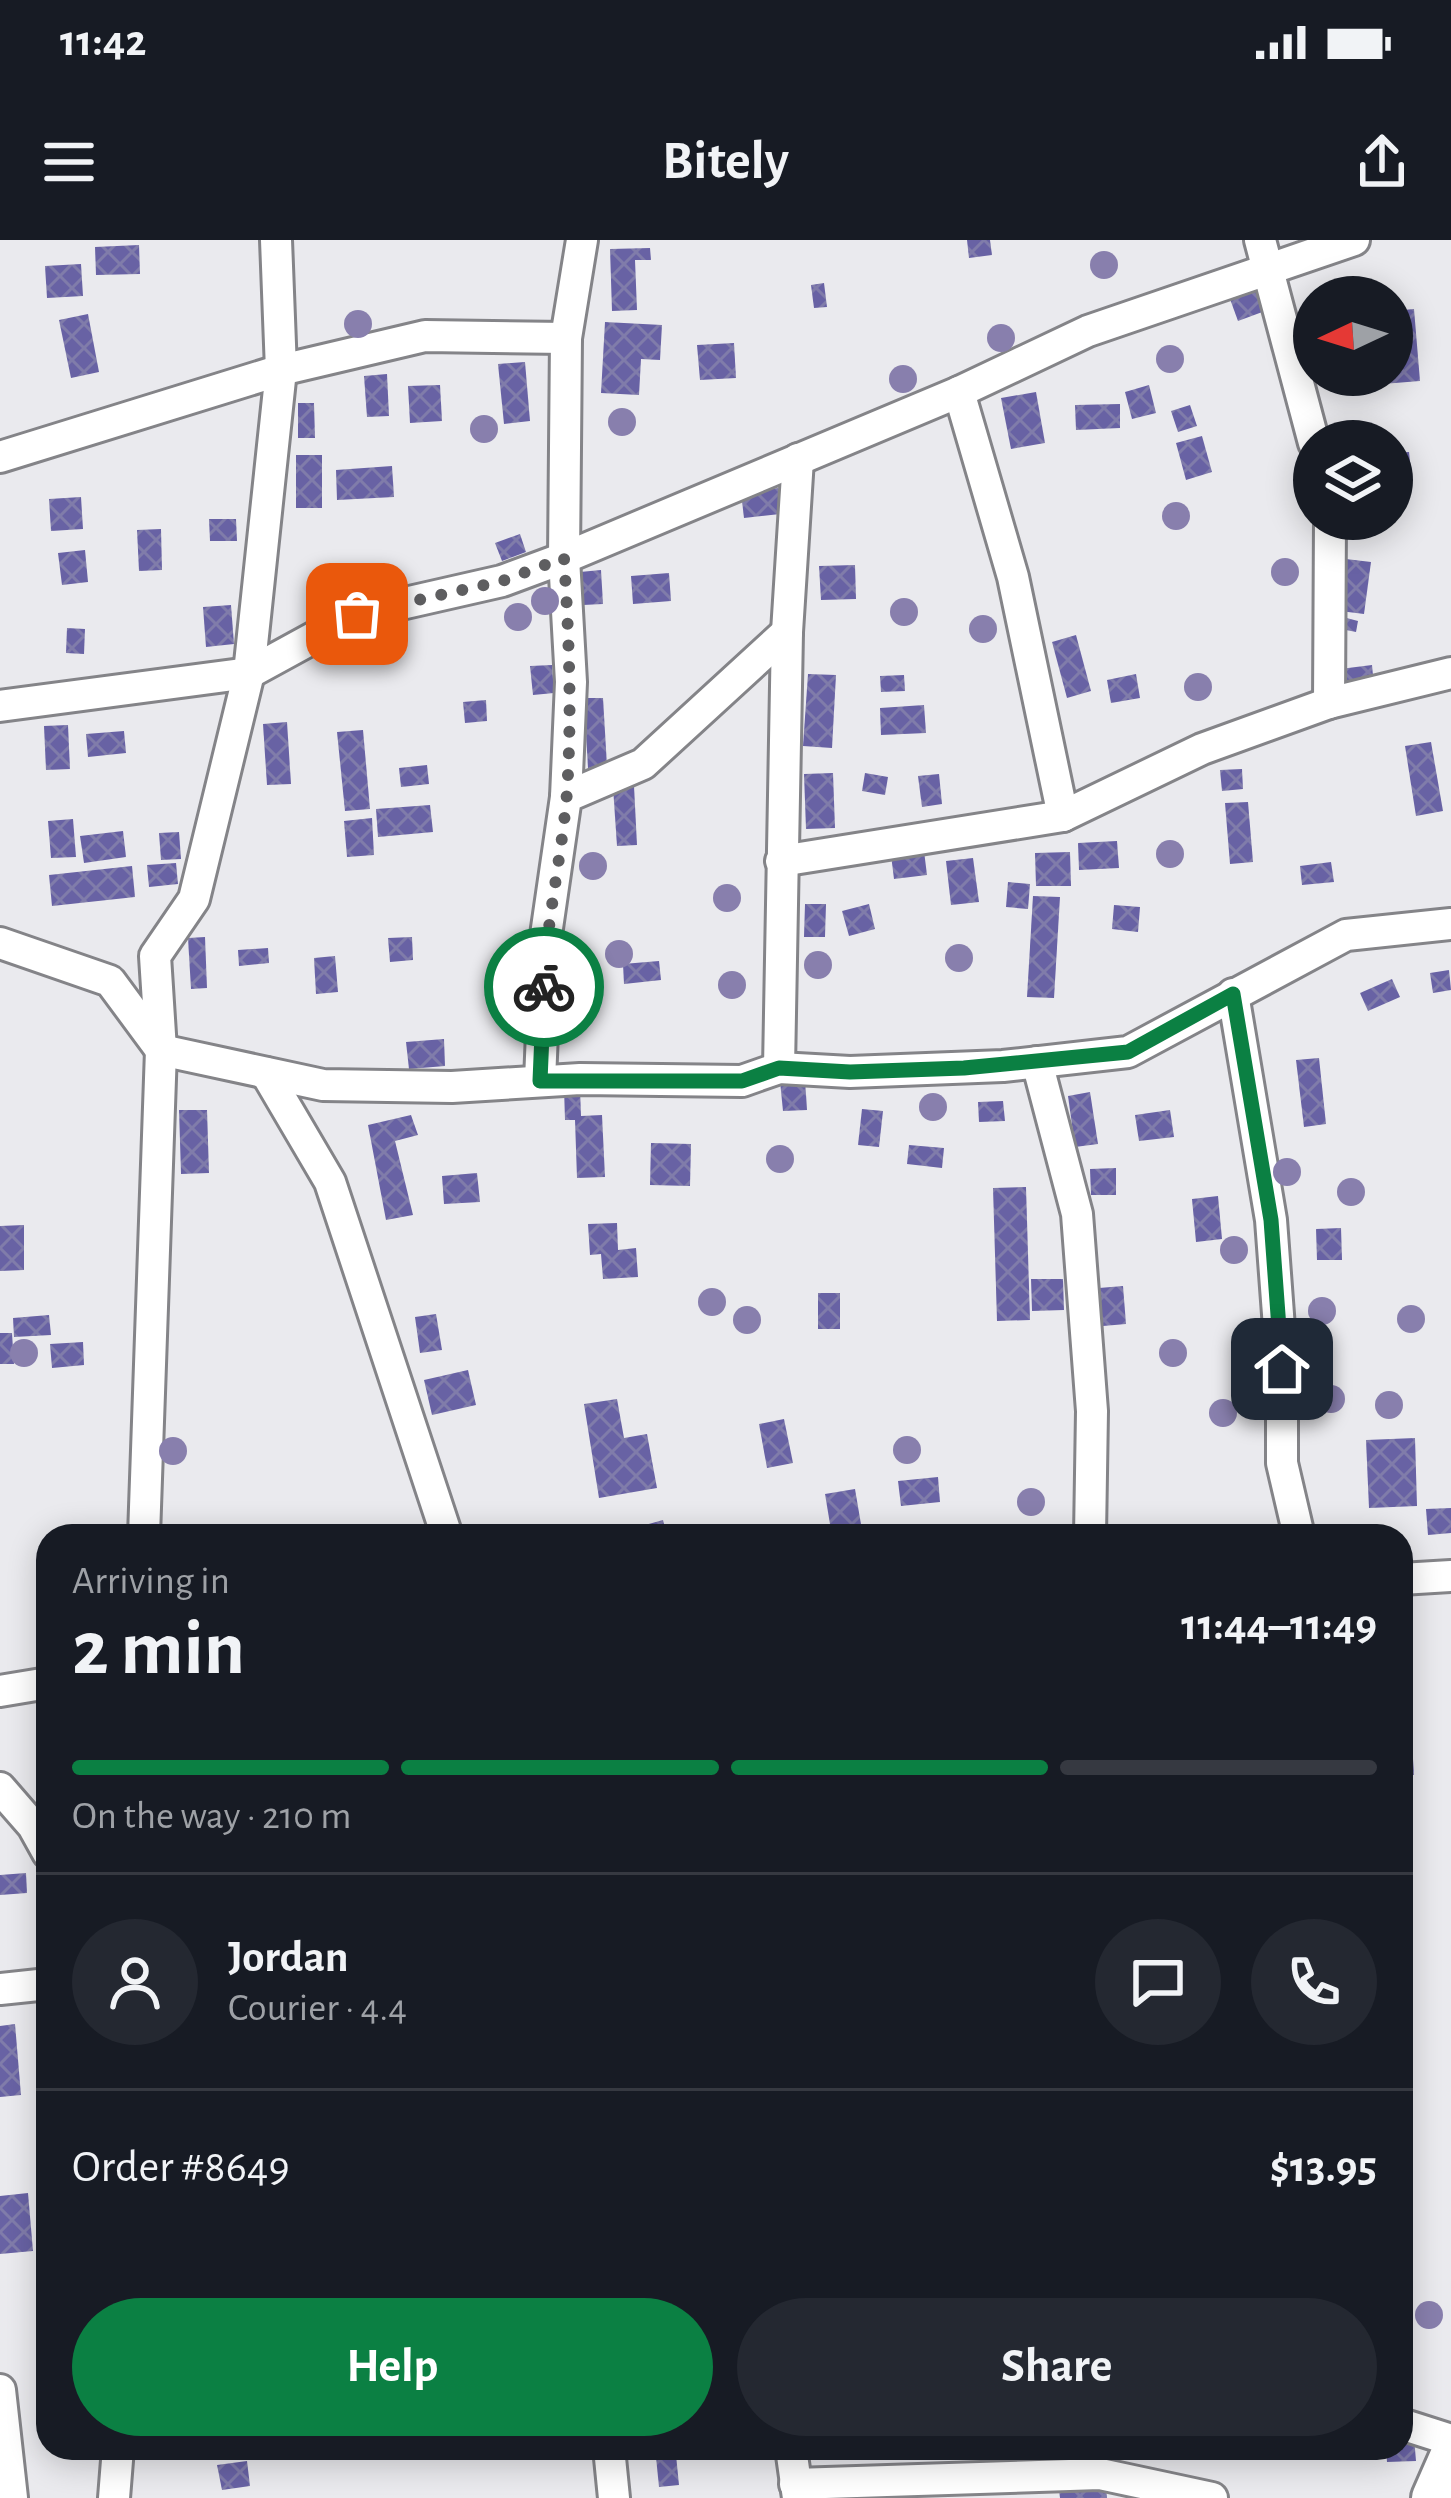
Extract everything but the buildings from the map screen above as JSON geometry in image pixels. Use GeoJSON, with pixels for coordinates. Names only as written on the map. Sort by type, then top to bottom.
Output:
{"type":"FeatureCollection","features":[{"type":"Feature","properties":{"kind":"street"},"geometry":{"type":"LineString","coordinates":[[144,1524],[161,1050],[154,956],[194,899],[249,673],[280,370],[276,240]]}},
{"type":"Feature","properties":{"kind":"street"},"geometry":{"type":"LineString","coordinates":[[540,1081],[546,935],[566,797],[571,682],[564,558],[566,338],[582,240]]}},
{"type":"Feature","properties":{"kind":"street"},"geometry":{"type":"LineString","coordinates":[[0,706],[249,673],[357,614],[502,581],[564,558],[958,392],[1263,254],[1354,240]]}},
{"type":"Feature","properties":{"kind":"street"},"geometry":{"type":"LineString","coordinates":[[1263,254],[1308,420]]}},
{"type":"Feature","properties":{"kind":"street"},"geometry":{"type":"LineString","coordinates":[[0,457],[280,370],[425,336],[566,338]]}},
{"type":"Feature","properties":{"kind":"street"},"geometry":{"type":"LineString","coordinates":[[958,392],[1013,578],[1063,816]]}},
{"type":"Feature","properties":{"kind":"street"},"geometry":{"type":"LineString","coordinates":[[779,1068],[787,632],[798,459]]}},
{"type":"Feature","properties":{"kind":"street"},"geometry":{"type":"LineString","coordinates":[[1329,703],[1330,540]]}},
{"type":"Feature","properties":{"kind":"street"},"geometry":{"type":"LineString","coordinates":[[566,797],[643,764],[787,632]]}},
{"type":"Feature","properties":{"kind":"street"},"geometry":{"type":"LineString","coordinates":[[781,861],[1063,816],[1202,748],[1329,703],[1451,673]]}},
{"type":"Feature","properties":{"kind":"street"},"geometry":{"type":"LineString","coordinates":[[0,943],[110,980],[161,1050],[323,1085],[452,1087],[540,1081],[742,1081],[779,1068],[850,1072],[1128,1052],[1346,935],[1451,924]]}},
{"type":"Feature","properties":{"kind":"street"},"geometry":{"type":"LineString","coordinates":[[1233,994],[1271,1220],[1282,1369],[1282,1463],[1297,1524]]}},
{"type":"Feature","properties":{"kind":"street"},"geometry":{"type":"LineString","coordinates":[[1037,1062],[1077,1214],[1092,1411],[1090,1524]]}},
{"type":"Feature","properties":{"kind":"street"},"geometry":{"type":"LineString","coordinates":[[266,1073],[330,1182],[443,1524]]}},
{"type":"Feature","properties":{"kind":"street"},"geometry":{"type":"LineString","coordinates":[[1413,1579],[1451,1576]]}},
{"type":"Feature","properties":{"kind":"street"},"geometry":{"type":"LineString","coordinates":[[0,1691],[36,1686]]}},
{"type":"Feature","properties":{"kind":"street"},"geometry":{"type":"LineString","coordinates":[[0,1788],[36,1831]]}},
{"type":"Feature","properties":{"kind":"street"},"geometry":{"type":"LineString","coordinates":[[0,1989],[36,1985]]}},
{"type":"Feature","properties":{"kind":"street"},"geometry":{"type":"LineString","coordinates":[[0,2390],[12,2498]]}},
{"type":"Feature","properties":{"kind":"street"},"geometry":{"type":"LineString","coordinates":[[1413,2428],[1451,2440]]}},
{"type":"Feature","properties":{"kind":"street"},"geometry":{"type":"LineString","coordinates":[[1432,2498],[1451,2457]]}},
{"type":"Feature","properties":{"kind":"street"},"geometry":{"type":"LineString","coordinates":[[114,2498],[117,2460]]}},
{"type":"Feature","properties":{"kind":"street"},"geometry":{"type":"LineString","coordinates":[[610,2460],[614,2498]]}},
{"type":"Feature","properties":{"kind":"street"},"geometry":{"type":"LineString","coordinates":[[792,2460],[796,2491],[1100,2474],[1212,2498]]}},
{"type":"Feature","properties":{"kind":"way so far"},"geometry":{"type":"LineString","coordinates":[[357,614],[502,581],[564,558],[571,682],[566,797],[546,935],[544,987]]}},
{"type":"Feature","properties":{"kind":"route"},"geometry":{"type":"LineString","coordinates":[[544,987],[540,1081],[742,1081],[779,1068],[850,1072],[964,1068],[1128,1052],[1233,994],[1271,1220],[1282,1369]]}}]}
